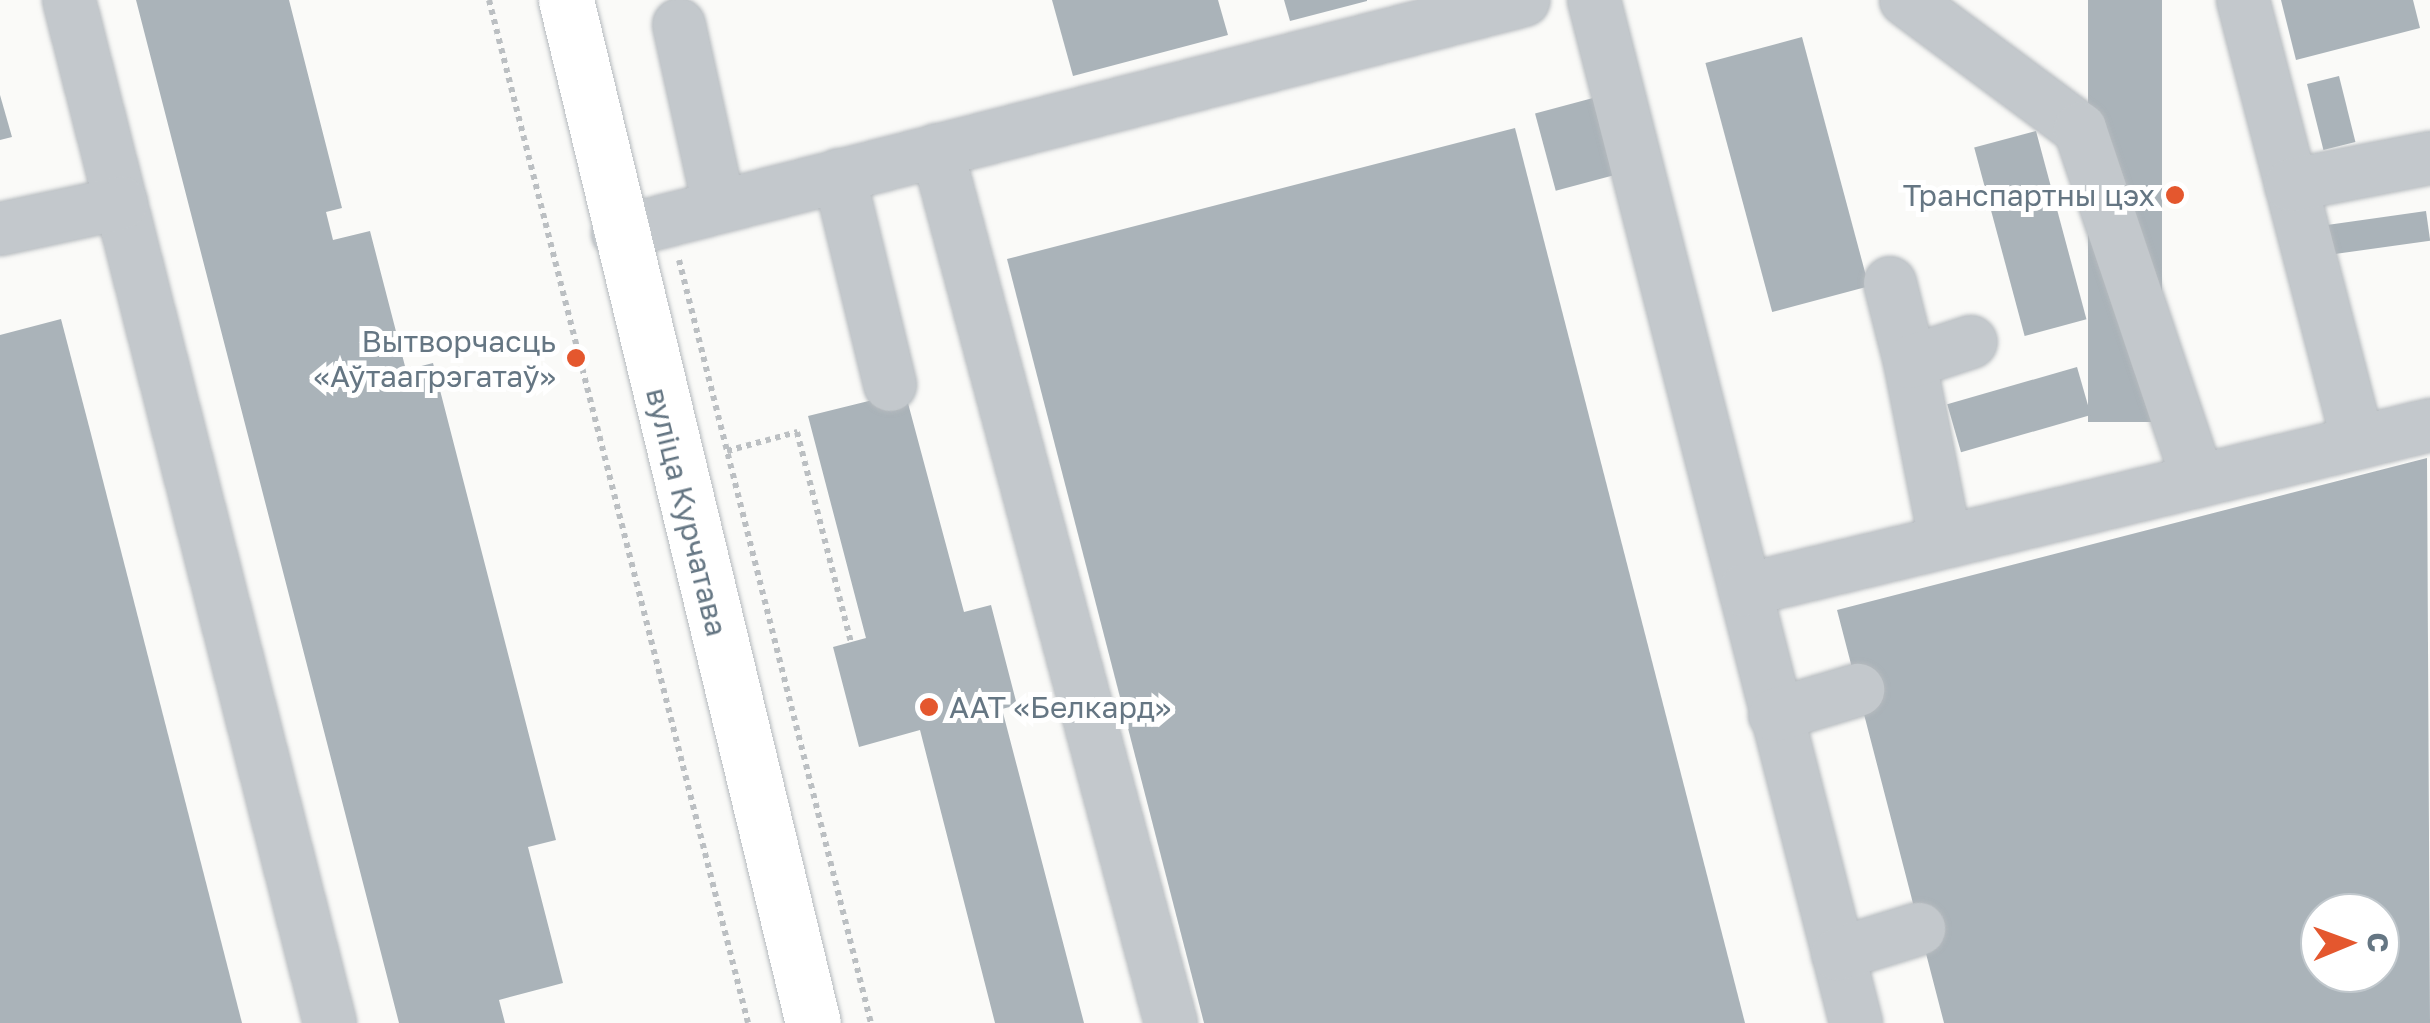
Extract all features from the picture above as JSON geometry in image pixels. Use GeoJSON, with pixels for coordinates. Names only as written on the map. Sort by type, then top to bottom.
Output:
{"type":"FeatureCollection","features":[{"type":"Feature","properties":{"kind":"main road","name":"вуліца Курчатава"},"geometry":{"type":"LineString","coordinates":[[566,0],[644,226],[813,1023]]}},
{"type":"Feature","properties":{"kind":"lane"},"geometry":{"type":"LineString","coordinates":[[69,0],[330,1023]]}},
{"type":"Feature","properties":{"kind":"lane"},"geometry":{"type":"LineString","coordinates":[[644,226],[1524,0]]}},
{"type":"Feature","properties":{"kind":"lane"},"geometry":{"type":"LineString","coordinates":[[1594,0],[1856,1023]]}},
{"type":"Feature","properties":{"kind":"lane"},"geometry":{"type":"LineString","coordinates":[[1906,0],[2080,129],[2196,474]]}},
{"type":"Feature","properties":{"kind":"lane"},"geometry":{"type":"LineString","coordinates":[[2243,0],[2357,438]]}},
{"type":"Feature","properties":{"kind":"lane"},"geometry":{"type":"LineString","coordinates":[[679,25],[719,206]]}},
{"type":"Feature","properties":{"kind":"lane"},"geometry":{"type":"LineString","coordinates":[[937,150],[1171,1023]]}},
{"type":"Feature","properties":{"kind":"lane"},"geometry":{"type":"LineString","coordinates":[[2291,185],[2430,158]]}},
{"type":"Feature","properties":{"kind":"lane"},"geometry":{"type":"LineString","coordinates":[[839,175],[890,385]]}},
{"type":"Feature","properties":{"kind":"lane"},"geometry":{"type":"LineString","coordinates":[[0,229],[122,203]]}},
{"type":"Feature","properties":{"kind":"lane"},"geometry":{"type":"LineString","coordinates":[[1890,283],[1945,538]]}},
{"type":"Feature","properties":{"kind":"lane"},"geometry":{"type":"LineString","coordinates":[[1910,362],[1970,342]]}},
{"type":"Feature","properties":{"kind":"lane"},"geometry":{"type":"LineString","coordinates":[[1744,590],[2196,474],[2430,424]]}},
{"type":"Feature","properties":{"kind":"lane"},"geometry":{"type":"LineString","coordinates":[[1776,715],[1858,690]]}},
{"type":"Feature","properties":{"kind":"lane"},"geometry":{"type":"LineString","coordinates":[[1838,954],[1919,929]]}},
{"type":"Feature","properties":{"kind":"path"},"geometry":{"type":"LineString","coordinates":[[488,0],[748,1023]]}},
{"type":"Feature","properties":{"kind":"path"},"geometry":{"type":"LineString","coordinates":[[644,226],[727,451],[870,1023]]}},
{"type":"Feature","properties":{"kind":"path"},"geometry":{"type":"LineString","coordinates":[[727,451],[797,432],[851,642]]}},
{"type":"Feature","properties":{"kind":"building"},"geometry":{"type":"Polygon","coordinates":[[[136,0],[289,0],[342,208],[326,212],[333,240],[370,231],[406,370],[433,363],[556,840],[528,847],[563,983],[499,1000],[505,1023],[399,1023],[136,0]]]}},
{"type":"Feature","properties":{"kind":"building"},"geometry":{"type":"Polygon","coordinates":[[[1052,0],[1218,0],[1228,35],[1073,76],[1052,0]]]}},
{"type":"Feature","properties":{"kind":"building"},"geometry":{"type":"Polygon","coordinates":[[[1284,0],[1367,0],[1367,1],[1290,21],[1284,0]]]}},
{"type":"Feature","properties":{"kind":"building"},"geometry":{"type":"Polygon","coordinates":[[[2088,0],[2162,0],[2162,422],[2088,422],[2088,0]]]}},
{"type":"Feature","properties":{"kind":"building"},"geometry":{"type":"Polygon","coordinates":[[[2281,0],[2413,0],[2420,28],[2296,60],[2281,0]]]}},
{"type":"Feature","properties":{"kind":"building"},"geometry":{"type":"Polygon","coordinates":[[[1802,37],[1869,286],[1772,312],[1705,63],[1802,37]]]}},
{"type":"Feature","properties":{"kind":"building"},"geometry":{"type":"Polygon","coordinates":[[[2339,76],[2355,142],[2323,150],[2307,84],[2339,76]]]}},
{"type":"Feature","properties":{"kind":"building"},"geometry":{"type":"Polygon","coordinates":[[[0,95],[12,137],[0,140],[0,95]]]}},
{"type":"Feature","properties":{"kind":"building"},"geometry":{"type":"Polygon","coordinates":[[[1593,98],[1614,175],[1556,191],[1535,114],[1593,98]]]}},
{"type":"Feature","properties":{"kind":"building"},"geometry":{"type":"Polygon","coordinates":[[[1515,128],[1745,1023],[1204,1023],[1007,259],[1515,128]]]}},
{"type":"Feature","properties":{"kind":"building"},"geometry":{"type":"Polygon","coordinates":[[[2036,131],[2086,319],[2025,336],[1974,148],[2036,131]]]}},
{"type":"Feature","properties":{"kind":"building"},"geometry":{"type":"Polygon","coordinates":[[[2426,211],[2430,241],[2324,256],[2320,226],[2426,211]]]}},
{"type":"Feature","properties":{"kind":"building"},"geometry":{"type":"Polygon","coordinates":[[[61,319],[242,1023],[0,1023],[0,335],[61,319]]]}},
{"type":"Feature","properties":{"kind":"building"},"geometry":{"type":"Polygon","coordinates":[[[2077,367],[2091,415],[1961,452],[1947,404],[2077,367]]]}},
{"type":"Feature","properties":{"kind":"building","name":"ААТ «Белкард»"},"geometry":{"type":"Polygon","coordinates":[[[905,392],[964,612],[991,605],[1017,705],[1002,709],[1084,1023],[995,1023],[920,730],[859,747],[833,647],[866,638],[808,416],[905,392]]]}},
{"type":"Feature","properties":{"kind":"building"},"geometry":{"type":"Polygon","coordinates":[[[2427,458],[2430,1023],[1944,1023],[1837,610],[2427,458]]]}},
{"type":"Feature","properties":{"kind":"place","name":"Транспартны цэх"},"geometry":{"type":"Point","coordinates":[2175,195]}},
{"type":"Feature","properties":{"kind":"place","name":"Вытворчасць «Аўтаагрэгатаў»"},"geometry":{"type":"Point","coordinates":[576,358]}},
{"type":"Feature","properties":{"kind":"place","name":"ААТ «Белкард»"},"geometry":{"type":"Point","coordinates":[929,707]}}]}
